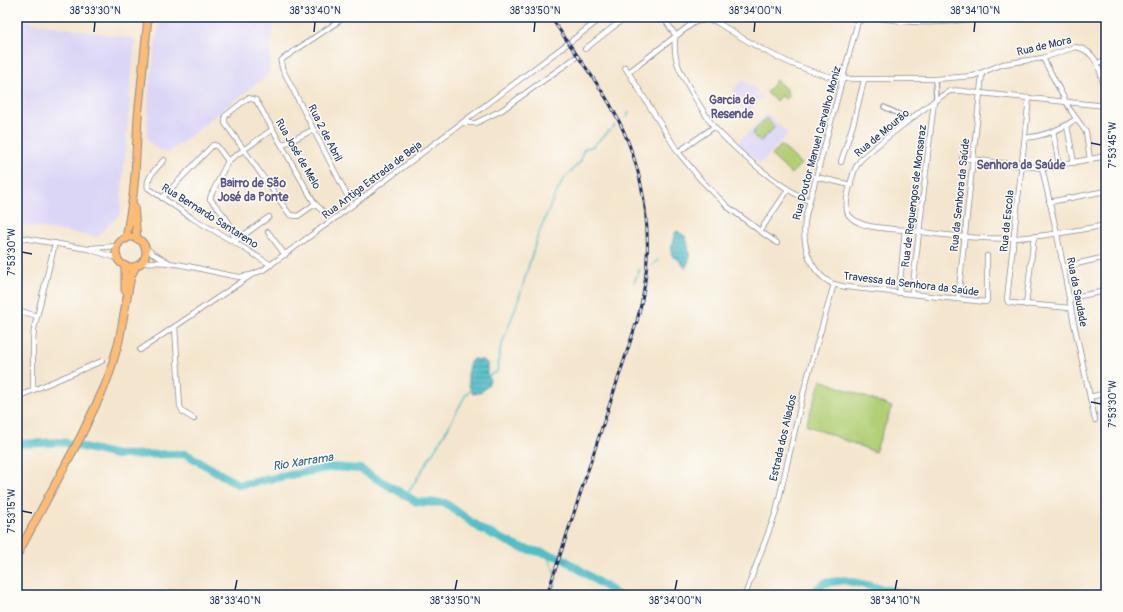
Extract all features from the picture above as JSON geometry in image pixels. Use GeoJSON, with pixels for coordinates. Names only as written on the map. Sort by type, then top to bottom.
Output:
{"type":"FeatureCollection","features":[{"type":"Feature","properties":{"kind":"main road"},"geometry":{"type":"LineString","coordinates":[[126,239],[133,196],[141,78],[148,17]]}},
{"type":"Feature","properties":{"kind":"main road"},"geometry":{"type":"LineString","coordinates":[[133,196],[137,239]]}},
{"type":"Feature","properties":{"kind":"main road"},"geometry":{"type":"LineString","coordinates":[[17,555],[81,436],[110,372],[119,341],[131,276],[139,265],[145,256],[145,247],[140,241],[133,238],[126,239],[118,246],[117,258],[125,266],[133,267],[139,265]]}},
{"type":"Feature","properties":{"kind":"main road"},"geometry":{"type":"LineString","coordinates":[[124,312],[125,266]]}},
{"type":"Feature","properties":{"kind":"street","name":"Rua 2 de Abril"},"geometry":{"type":"LineString","coordinates":[[345,17],[284,58],[282,61],[282,68],[352,206]]}},
{"type":"Feature","properties":{"kind":"street"},"geometry":{"type":"LineString","coordinates":[[464,123],[603,17]]}},
{"type":"Feature","properties":{"kind":"street"},"geometry":{"type":"LineString","coordinates":[[585,49],[626,17]]}},
{"type":"Feature","properties":{"kind":"street"},"geometry":{"type":"LineString","coordinates":[[663,17],[676,37],[675,56],[677,64],[714,127],[741,154],[788,190],[809,201]]}},
{"type":"Feature","properties":{"kind":"street"},"geometry":{"type":"LineString","coordinates":[[854,17],[858,21],[864,20],[866,17]]}},
{"type":"Feature","properties":{"kind":"street"},"geometry":{"type":"LineString","coordinates":[[876,17],[895,20],[931,22],[961,21],[980,17]]}},
{"type":"Feature","properties":{"kind":"street","name":"Rua de Mora"},"geometry":{"type":"LineString","coordinates":[[628,72],[699,20],[710,19],[775,56],[832,77],[842,79],[935,79],[973,76],[1003,64],[1043,58],[1075,47],[1087,51],[1098,63]]}},
{"type":"Feature","properties":{"kind":"street","name":"Rua Doutor Manuel Carvalho Moniz"},"geometry":{"type":"LineString","coordinates":[[834,284],[822,276],[813,265],[804,241],[804,227],[809,201],[858,21]]}},
{"type":"Feature","properties":{"kind":"street","name":"Rua Antiga Estrada de Beja"},"geometry":{"type":"LineString","coordinates":[[139,265],[154,262],[169,263],[203,268],[233,276],[251,275],[271,265],[464,123],[476,123],[508,106],[575,58]]}},
{"type":"Feature","properties":{"kind":"street"},"geometry":{"type":"LineString","coordinates":[[1043,58],[1076,120],[1086,132],[1090,160]]}},
{"type":"Feature","properties":{"kind":"street"},"geometry":{"type":"LineString","coordinates":[[1106,60],[1098,63],[1106,98]]}},
{"type":"Feature","properties":{"kind":"street"},"geometry":{"type":"LineString","coordinates":[[625,67],[678,152],[701,180],[728,207],[777,243]]}},
{"type":"Feature","properties":{"kind":"street","name":"Rua da Senhora da Saúde"},"geometry":{"type":"LineString","coordinates":[[958,299],[982,73]]}},
{"type":"Feature","properties":{"kind":"street"},"geometry":{"type":"LineString","coordinates":[[935,79],[935,101]]}},
{"type":"Feature","properties":{"kind":"street"},"geometry":{"type":"LineString","coordinates":[[841,162],[854,121],[864,80]]}},
{"type":"Feature","properties":{"kind":"street","name":"Rua de Mourão"},"geometry":{"type":"LineString","coordinates":[[1106,106],[951,91],[935,101],[859,161],[846,206],[846,211],[851,218],[866,225],[965,236],[1014,238],[1057,234],[1106,224]]}},
{"type":"Feature","properties":{"kind":"street","name":"Rua José de Melo"},"geometry":{"type":"LineString","coordinates":[[243,149],[224,120],[225,116],[248,98],[256,100],[316,204],[327,215]]}},
{"type":"Feature","properties":{"kind":"street","name":"Rua da Escola"},"geometry":{"type":"LineString","coordinates":[[1026,305],[1011,303],[1008,302],[1007,299],[1029,98]]}},
{"type":"Feature","properties":{"kind":"street","name":"Rua de Reguengos de Monsaraz"},"geometry":{"type":"LineString","coordinates":[[912,294],[935,101]]}},
{"type":"Feature","properties":{"kind":"street"},"geometry":{"type":"LineString","coordinates":[[884,107],[911,120]]}},
{"type":"Feature","properties":{"kind":"street"},"geometry":{"type":"LineString","coordinates":[[1025,138],[1053,131],[1067,126],[1076,120]]}},
{"type":"Feature","properties":{"kind":"street"},"geometry":{"type":"LineString","coordinates":[[1067,126],[1074,162]]}},
{"type":"Feature","properties":{"kind":"street"},"geometry":{"type":"LineString","coordinates":[[678,152],[714,127]]}},
{"type":"Feature","properties":{"kind":"street"},"geometry":{"type":"LineString","coordinates":[[234,242],[234,233],[230,223],[210,197],[228,160],[273,129]]}},
{"type":"Feature","properties":{"kind":"street"},"geometry":{"type":"LineString","coordinates":[[282,145],[313,130]]}},
{"type":"Feature","properties":{"kind":"street"},"geometry":{"type":"LineString","coordinates":[[1053,131],[1059,165]]}},
{"type":"Feature","properties":{"kind":"street"},"geometry":{"type":"LineString","coordinates":[[162,198],[213,145],[217,146],[228,160]]}},
{"type":"Feature","properties":{"kind":"street"},"geometry":{"type":"LineString","coordinates":[[243,149],[290,215],[298,216],[316,204]]}},
{"type":"Feature","properties":{"kind":"street"},"geometry":{"type":"LineString","coordinates":[[962,158],[1042,168],[1106,156]]}},
{"type":"Feature","properties":{"kind":"street","name":"Rua Bernardo Santareno"},"geometry":{"type":"LineString","coordinates":[[164,160],[150,177],[147,185],[150,190],[192,218],[271,265]]}},
{"type":"Feature","properties":{"kind":"street","name":"Rua da Saudade"},"geometry":{"type":"LineString","coordinates":[[1042,168],[1095,420]]}},
{"type":"Feature","properties":{"kind":"street"},"geometry":{"type":"LineString","coordinates":[[816,177],[851,185]]}},
{"type":"Feature","properties":{"kind":"street"},"geometry":{"type":"LineString","coordinates":[[760,231],[788,190]]}},
{"type":"Feature","properties":{"kind":"street"},"geometry":{"type":"LineString","coordinates":[[1050,202],[1106,191]]}},
{"type":"Feature","properties":{"kind":"street"},"geometry":{"type":"LineString","coordinates":[[325,226],[327,215],[338,216]]}},
{"type":"Feature","properties":{"kind":"street"},"geometry":{"type":"LineString","coordinates":[[234,242],[269,216]]}},
{"type":"Feature","properties":{"kind":"street","name":"Rua de Reguengos de Monsaraz"},"geometry":{"type":"LineString","coordinates":[[899,292],[905,230]]}},
{"type":"Feature","properties":{"kind":"street"},"geometry":{"type":"LineString","coordinates":[[268,232],[285,255]]}},
{"type":"Feature","properties":{"kind":"street"},"geometry":{"type":"LineString","coordinates":[[17,236],[88,249],[117,258]]}},
{"type":"Feature","properties":{"kind":"street"},"geometry":{"type":"LineString","coordinates":[[1034,236],[1026,305],[1071,308]]}},
{"type":"Feature","properties":{"kind":"street"},"geometry":{"type":"LineString","coordinates":[[33,390],[33,343],[37,316],[55,243]]}},
{"type":"Feature","properties":{"kind":"street"},"geometry":{"type":"LineString","coordinates":[[88,249],[118,246]]}},
{"type":"Feature","properties":{"kind":"street"},"geometry":{"type":"LineString","coordinates":[[145,247],[153,254],[169,263]]}},
{"type":"Feature","properties":{"kind":"street","name":"Travessa da Senhora da Saúde"},"geometry":{"type":"LineString","coordinates":[[834,284],[846,287],[986,302],[987,256]]}},
{"type":"Feature","properties":{"kind":"street"},"geometry":{"type":"LineString","coordinates":[[1063,267],[1106,257]]}},
{"type":"Feature","properties":{"kind":"street"},"geometry":{"type":"LineString","coordinates":[[140,350],[251,275]]}},
{"type":"Feature","properties":{"kind":"street","name":"Estrada dos Aliados"},"geometry":{"type":"LineString","coordinates":[[745,595],[776,512],[805,386],[834,284]]}},
{"type":"Feature","properties":{"kind":"street"},"geometry":{"type":"LineString","coordinates":[[1069,298],[1106,291]]}},
{"type":"Feature","properties":{"kind":"street"},"geometry":{"type":"LineString","coordinates":[[17,310],[37,316]]}},
{"type":"Feature","properties":{"kind":"street"},"geometry":{"type":"LineString","coordinates":[[175,326],[180,406],[183,412],[194,419]]}},
{"type":"Feature","properties":{"kind":"street"},"geometry":{"type":"LineString","coordinates":[[17,397],[102,361]]}},
{"type":"Feature","properties":{"kind":"street"},"geometry":{"type":"LineString","coordinates":[[1090,397],[1106,392]]}},
{"type":"Feature","properties":{"kind":"shaded area"},"geometry":{"type":"Polygon","coordinates":[[[160,17],[274,17],[269,74],[167,154],[152,145],[148,139],[147,132],[149,89],[160,17]]]}},
{"type":"Feature","properties":{"kind":"shaded area"},"geometry":{"type":"Polygon","coordinates":[[[17,20],[135,39],[120,214],[97,237],[17,224],[17,20]]]}},
{"type":"Feature","properties":{"kind":"shaded area"},"geometry":{"type":"Polygon","coordinates":[[[743,79],[760,94],[755,93],[755,95],[763,96],[748,113],[735,102],[735,93],[733,91],[743,79]]]}},
{"type":"Feature","properties":{"kind":"shaded area"},"geometry":{"type":"Polygon","coordinates":[[[767,114],[788,134],[760,164],[737,143],[767,114]]]}},
{"type":"Feature","properties":{"kind":"green space"},"geometry":{"type":"Polygon","coordinates":[[[776,80],[788,91],[786,92],[790,96],[786,100],[781,95],[776,101],[767,93],[776,80]]]}},
{"type":"Feature","properties":{"kind":"green space"},"geometry":{"type":"Polygon","coordinates":[[[766,118],[775,127],[760,142],[752,134],[766,118]]]}},
{"type":"Feature","properties":{"kind":"green space"},"geometry":{"type":"Polygon","coordinates":[[[781,145],[801,164],[791,174],[772,156],[781,145]]]}},
{"type":"Feature","properties":{"kind":"green space"},"geometry":{"type":"Polygon","coordinates":[[[821,380],[892,407],[875,452],[806,425],[821,380]]]}},
{"type":"Feature","properties":{"kind":"water"},"geometry":{"type":"Polygon","coordinates":[[[677,231],[685,236],[688,244],[689,261],[685,268],[678,259],[673,257],[671,252],[674,234],[677,231]]]}},
{"type":"Feature","properties":{"kind":"water"},"geometry":{"type":"Polygon","coordinates":[[[473,359],[483,360],[487,363],[487,374],[490,380],[484,390],[473,394],[469,386],[468,371],[470,362],[473,359]]]}},
{"type":"Feature","properties":{"kind":"waterway"},"geometry":{"type":"LineString","coordinates":[[627,117],[629,112]]}},
{"type":"Feature","properties":{"kind":"waterway"},"geometry":{"type":"LineString","coordinates":[[486,377],[497,372],[500,350],[519,298],[538,235],[563,180],[581,161],[582,153],[585,148],[592,147],[610,130]]}},
{"type":"Feature","properties":{"kind":"waterway"},"geometry":{"type":"LineString","coordinates":[[652,265],[658,260]]}},
{"type":"Feature","properties":{"kind":"waterway"},"geometry":{"type":"LineString","coordinates":[[634,282],[640,269]]}},
{"type":"Feature","properties":{"kind":"waterway"},"geometry":{"type":"LineString","coordinates":[[402,494],[408,493],[448,428],[465,396],[471,389]]}},
{"type":"Feature","properties":{"kind":"waterway","name":"Rio Xarrama"},"geometry":{"type":"LineString","coordinates":[[17,444],[62,442],[116,455],[186,454],[239,485],[332,467],[360,469],[417,502],[445,503],[481,529],[521,548],[562,558],[618,595]]}},
{"type":"Feature","properties":{"kind":"waterway"},"geometry":{"type":"LineString","coordinates":[[544,553],[555,572],[555,583],[552,595]]}},
{"type":"Feature","properties":{"kind":"waterway","name":"Rio Xarrama"},"geometry":{"type":"LineString","coordinates":[[808,595],[825,583],[844,580],[909,595]]}},
{"type":"Feature","properties":{"kind":"railway"},"geometry":{"type":"LineString","coordinates":[[547,595],[637,321],[647,266],[647,238],[641,184],[624,131],[604,95],[551,17]]}},
{"type":"Feature","properties":{"kind":"district","name":"Garcia de Resende"},"geometry":{"type":"Point","coordinates":[732,107]}},
{"type":"Feature","properties":{"kind":"district","name":"Senhora da Saúde"},"geometry":{"type":"Point","coordinates":[1021,165]}},
{"type":"Feature","properties":{"kind":"district","name":"Bairro de São José da Ponte"},"geometry":{"type":"Point","coordinates":[253,190]}}]}
